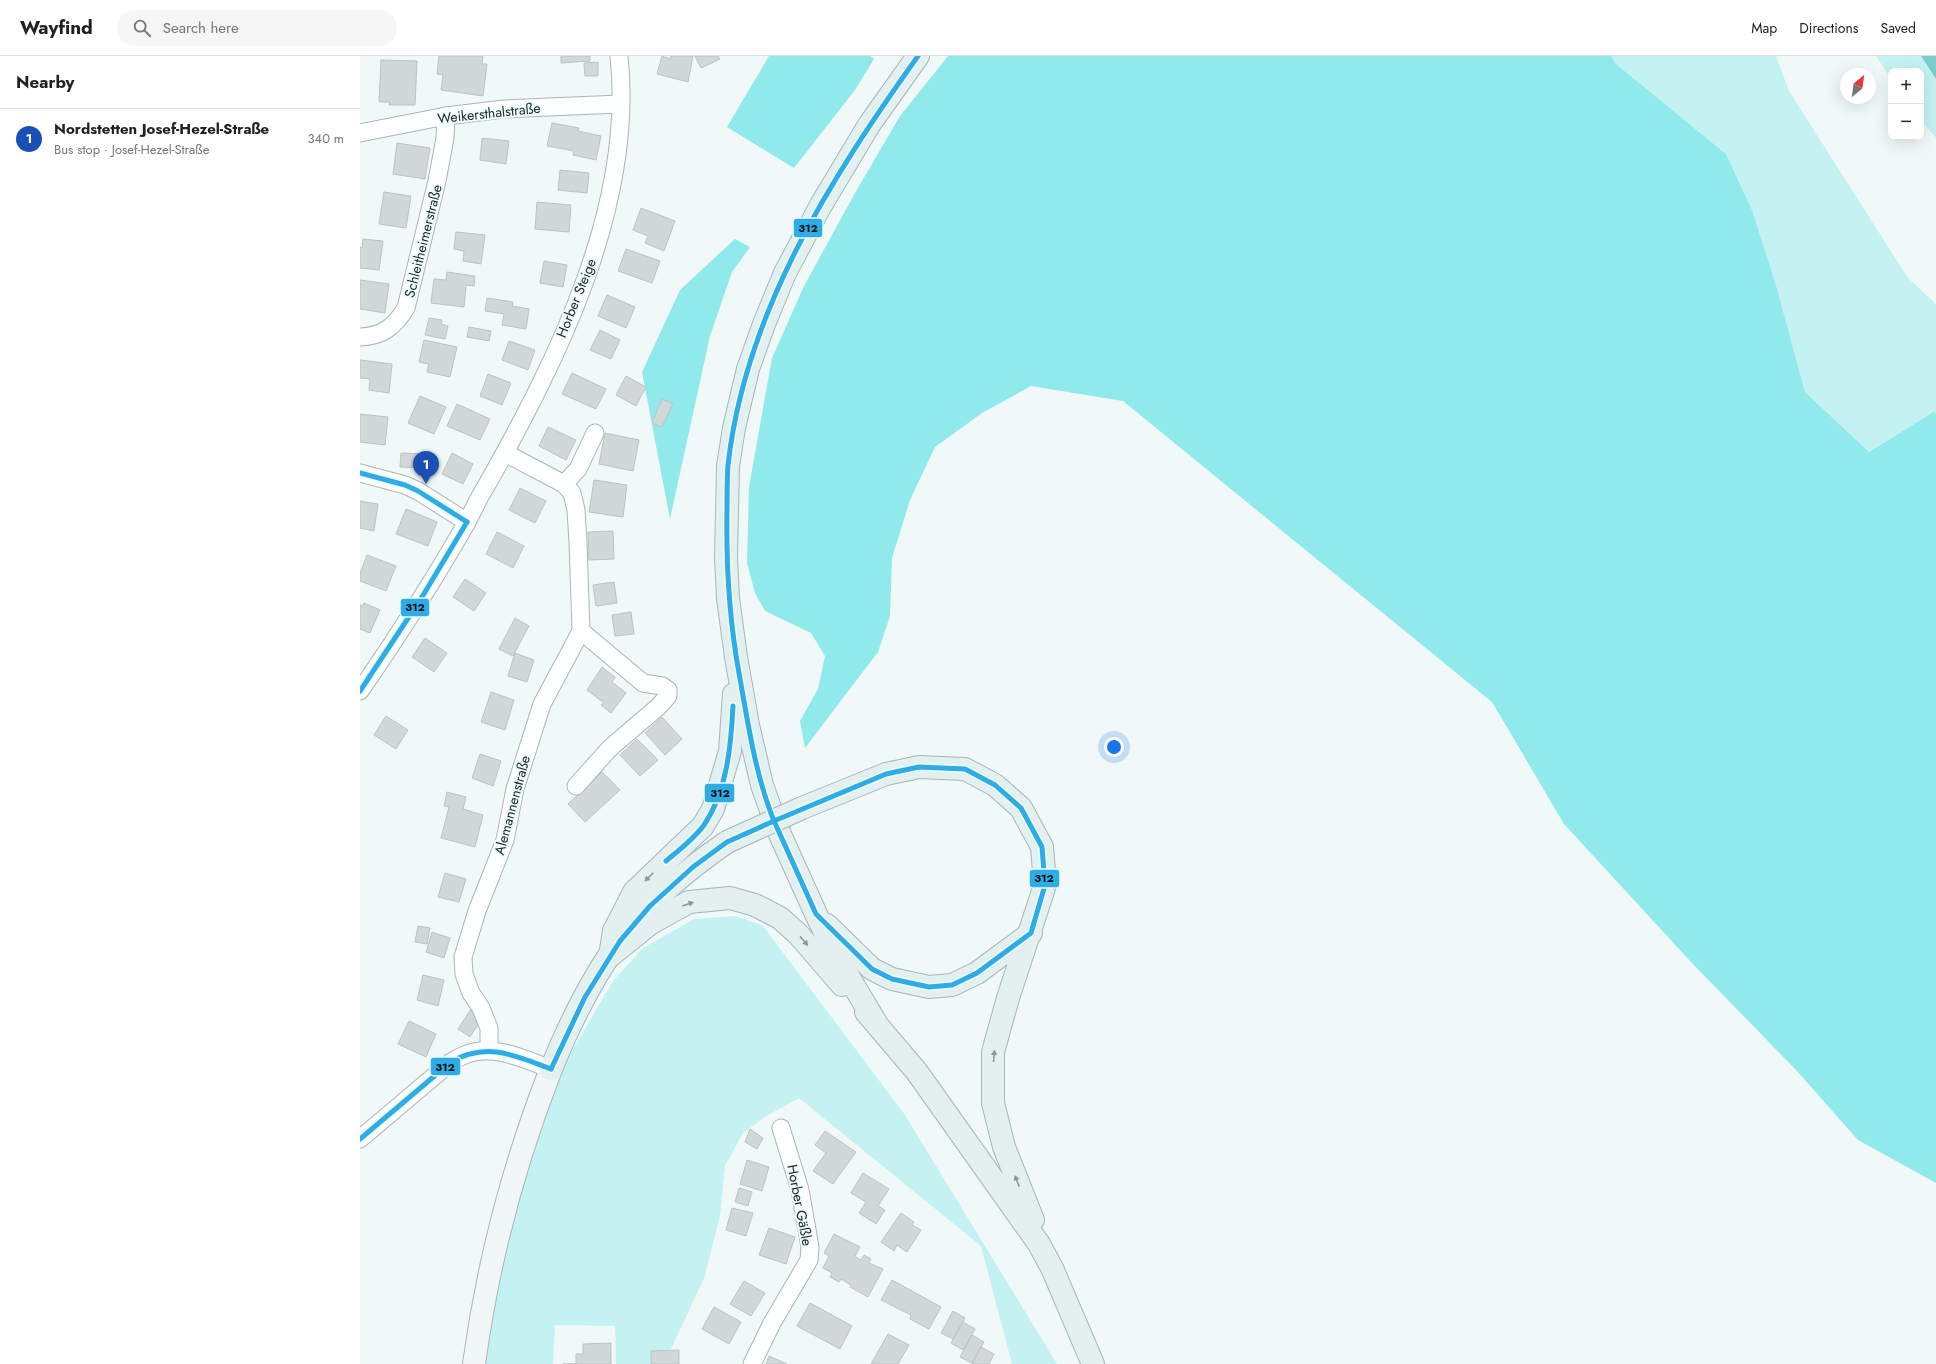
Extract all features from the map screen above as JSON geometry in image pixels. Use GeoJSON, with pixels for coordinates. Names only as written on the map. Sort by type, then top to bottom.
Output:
{"type":"FeatureCollection","features":[{"type":"Feature","properties":{"kind":"main road"},"geometry":{"type":"LineString","coordinates":[[876,1023],[838,961],[778,830],[762,785],[748,725],[736,657],[728,598],[726,558],[728,466],[734,428],[748,369],[774,296],[795,251],[869,126],[918,56]]}},
{"type":"Feature","properties":{"kind":"main road"},"geometry":{"type":"LineString","coordinates":[[610,956],[614,931],[634,892],[703,826],[713,809],[730,751],[736,657]]}},
{"type":"Feature","properties":{"kind":"main road"},"geometry":{"type":"LineString","coordinates":[[474,1364],[490,1268],[502,1216],[527,1134],[551,1069],[585,997],[620,940],[650,906],[693,867],[727,842],[802,808],[886,774],[919,767],[966,769],[995,785],[1021,808],[1042,847],[1045,886],[1008,998],[993,1052],[993,1103],[1004,1147],[1040,1235],[1039,1244]]}},
{"type":"Feature","properties":{"kind":"main road"},"geometry":{"type":"LineString","coordinates":[[610,956],[651,923],[689,902],[730,898],[755,905],[780,918],[798,934],[917,1072],[1039,1244],[1052,1268],[1093,1364]]}},
{"type":"Feature","properties":{"kind":"main road"},"geometry":{"type":"LineString","coordinates":[[816,914],[872,969],[892,979],[929,987],[952,985],[977,973],[1030,933]]}},
{"type":"Feature","properties":{"kind":"street","name":"Horber Steige"},"geometry":{"type":"LineString","coordinates":[[360,691],[422,597],[467,522],[505,453],[539,386],[570,318],[587,275],[600,235],[616,169],[620,133],[619,56]]}},
{"type":"Feature","properties":{"kind":"street","name":"Weikersthalstraße"},"geometry":{"type":"LineString","coordinates":[[360,133],[446,116],[504,109],[620,104]]}},
{"type":"Feature","properties":{"kind":"street","name":"Schleitheimerstraße"},"geometry":{"type":"LineString","coordinates":[[360,337],[369,337],[384,332],[397,322],[406,308],[437,181],[444,144],[446,116]]}},
{"type":"Feature","properties":{"kind":"street"},"geometry":{"type":"LineString","coordinates":[[564,484],[578,469],[595,433]]}},
{"type":"Feature","properties":{"kind":"street"},"geometry":{"type":"LineString","coordinates":[[505,453],[564,484],[572,493],[576,510],[582,632],[643,684],[662,686],[668,690],[668,696],[658,707],[610,748],[576,786]]}},
{"type":"Feature","properties":{"kind":"street"},"geometry":{"type":"LineString","coordinates":[[360,473],[398,483],[418,491],[467,522]]}},
{"type":"Feature","properties":{"kind":"street","name":"Alemannenstraße"},"geometry":{"type":"LineString","coordinates":[[489,1051],[489,1028],[481,1008],[470,993],[464,974],[463,957],[477,911],[505,840],[514,789],[542,704],[582,632]]}},
{"type":"Feature","properties":{"kind":"street"},"geometry":{"type":"LineString","coordinates":[[360,1139],[451,1062],[467,1054],[489,1051],[505,1053],[551,1069]]}},
{"type":"Feature","properties":{"kind":"street","name":"Horber Gäßle"},"geometry":{"type":"LineString","coordinates":[[752,1364],[772,1323],[809,1260],[810,1247],[800,1190],[781,1128]]}},
{"type":"Feature","properties":{"kind":"shaded area"},"geometry":{"type":"Polygon","coordinates":[[[769,56],[870,56],[874,59],[855,90],[794,168],[727,127],[769,56]]]}},
{"type":"Feature","properties":{"kind":"shaded area"},"geometry":{"type":"Polygon","coordinates":[[[948,56],[1611,56],[1616,64],[1726,154],[1752,210],[1776,285],[1805,392],[1869,452],[1935,411],[1936,415],[1936,1183],[1858,1140],[1797,1071],[1691,962],[1564,824],[1492,702],[1123,401],[1031,386],[982,413],[935,447],[910,500],[892,558],[890,616],[878,652],[805,748],[800,721],[818,689],[825,656],[811,633],[765,611],[755,593],[747,563],[749,487],[772,358],[804,286],[855,193],[900,116],[948,56]]]}},
{"type":"Feature","properties":{"kind":"shaded area"},"geometry":{"type":"Polygon","coordinates":[[[1611,56],[1776,56],[1789,91],[1908,278],[1936,304],[1936,415],[1935,411],[1869,452],[1805,392],[1776,285],[1752,210],[1726,154],[1616,64],[1611,56]]]}},
{"type":"Feature","properties":{"kind":"shaded area"},"geometry":{"type":"Polygon","coordinates":[[[1876,56],[1921,56],[1936,79],[1936,138],[1924,124],[1924,68],[1888,68],[1888,74],[1876,56]]]}},
{"type":"Feature","properties":{"kind":"shaded area"},"geometry":{"type":"Polygon","coordinates":[[[1921,56],[1936,56],[1936,79],[1921,56]]]}},
{"type":"Feature","properties":{"kind":"shaded area"},"geometry":{"type":"Polygon","coordinates":[[[735,239],[750,247],[732,272],[710,336],[670,519],[642,372],[680,290],[735,239]]]}},
{"type":"Feature","properties":{"kind":"shaded area"},"geometry":{"type":"Polygon","coordinates":[[[736,916],[763,926],[905,1115],[1057,1364],[1012,1364],[981,1246],[799,1098],[768,1115],[743,1133],[725,1166],[720,1216],[704,1278],[664,1364],[616,1364],[615,1326],[555,1325],[553,1364],[484,1364],[505,1240],[561,1070],[613,981],[643,948],[694,919],[736,916]]]}},
{"type":"Feature","properties":{"kind":"building"},"geometry":{"type":"Polygon","coordinates":[[[439,56],[483,56],[482,64],[487,64],[483,96],[441,90],[443,75],[437,74],[439,56]]]}},
{"type":"Feature","properties":{"kind":"building"},"geometry":{"type":"Polygon","coordinates":[[[561,56],[590,56],[590,61],[561,63],[561,56]]]}},
{"type":"Feature","properties":{"kind":"building"},"geometry":{"type":"Polygon","coordinates":[[[662,56],[670,59],[671,56],[693,56],[688,82],[657,74],[662,56]]]}},
{"type":"Feature","properties":{"kind":"building"},"geometry":{"type":"Polygon","coordinates":[[[695,56],[718,56],[720,59],[701,68],[695,56]]]}},
{"type":"Feature","properties":{"kind":"building"},"geometry":{"type":"Polygon","coordinates":[[[381,60],[417,61],[415,105],[389,105],[390,102],[379,102],[381,60]]]}},
{"type":"Feature","properties":{"kind":"building"},"geometry":{"type":"Polygon","coordinates":[[[598,62],[598,76],[585,76],[584,63],[598,62]]]}},
{"type":"Feature","properties":{"kind":"building"},"geometry":{"type":"Polygon","coordinates":[[[552,123],[579,128],[578,131],[601,136],[596,160],[573,155],[574,151],[547,146],[552,123]]]}},
{"type":"Feature","properties":{"kind":"building"},"geometry":{"type":"Polygon","coordinates":[[[482,138],[509,141],[506,164],[480,160],[482,138]]]}},
{"type":"Feature","properties":{"kind":"building"},"geometry":{"type":"Polygon","coordinates":[[[397,143],[430,148],[425,179],[393,174],[397,143]]]}},
{"type":"Feature","properties":{"kind":"building"},"geometry":{"type":"Polygon","coordinates":[[[560,170],[589,173],[587,193],[558,190],[560,170]]]}},
{"type":"Feature","properties":{"kind":"building"},"geometry":{"type":"Polygon","coordinates":[[[384,192],[411,196],[406,228],[379,224],[384,192]]]}},
{"type":"Feature","properties":{"kind":"building"},"geometry":{"type":"Polygon","coordinates":[[[537,202],[571,205],[569,232],[535,229],[537,202]]]}},
{"type":"Feature","properties":{"kind":"building"},"geometry":{"type":"Polygon","coordinates":[[[641,208],[675,221],[664,251],[645,243],[648,236],[633,230],[641,208]]]}},
{"type":"Feature","properties":{"kind":"building"},"geometry":{"type":"Polygon","coordinates":[[[456,232],[485,235],[481,264],[463,261],[464,251],[454,249],[456,232]]]}},
{"type":"Feature","properties":{"kind":"building"},"geometry":{"type":"Polygon","coordinates":[[[363,239],[383,241],[379,270],[360,268],[360,247],[362,248],[363,239]]]}},
{"type":"Feature","properties":{"kind":"building"},"geometry":{"type":"Polygon","coordinates":[[[626,249],[660,261],[652,283],[618,271],[626,249]]]}},
{"type":"Feature","properties":{"kind":"building"},"geometry":{"type":"Polygon","coordinates":[[[544,261],[567,265],[563,287],[540,283],[544,261]]]}},
{"type":"Feature","properties":{"kind":"building"},"geometry":{"type":"Polygon","coordinates":[[[447,272],[475,276],[474,286],[466,285],[464,307],[431,303],[434,279],[446,280],[447,272]]]}},
{"type":"Feature","properties":{"kind":"building"},"geometry":{"type":"Polygon","coordinates":[[[360,280],[389,284],[385,313],[360,309],[360,280]]]}},
{"type":"Feature","properties":{"kind":"building"},"geometry":{"type":"Polygon","coordinates":[[[607,295],[635,307],[626,328],[598,316],[607,295]]]}},
{"type":"Feature","properties":{"kind":"building"},"geometry":{"type":"Polygon","coordinates":[[[487,298],[513,302],[512,306],[529,309],[526,329],[502,325],[504,314],[485,311],[487,298]]]}},
{"type":"Feature","properties":{"kind":"building"},"geometry":{"type":"Polygon","coordinates":[[[429,318],[442,320],[441,324],[448,326],[445,339],[425,335],[429,318]]]}},
{"type":"Feature","properties":{"kind":"building"},"geometry":{"type":"Polygon","coordinates":[[[469,327],[491,331],[489,341],[467,337],[469,327]]]}},
{"type":"Feature","properties":{"kind":"building"},"geometry":{"type":"Polygon","coordinates":[[[600,330],[620,340],[611,359],[590,350],[600,330]]]}},
{"type":"Feature","properties":{"kind":"building"},"geometry":{"type":"Polygon","coordinates":[[[424,340],[457,347],[450,377],[427,372],[429,364],[419,362],[424,340]]]}},
{"type":"Feature","properties":{"kind":"building"},"geometry":{"type":"Polygon","coordinates":[[[509,341],[535,350],[528,370],[502,360],[509,341]]]}},
{"type":"Feature","properties":{"kind":"building"},"geometry":{"type":"Polygon","coordinates":[[[360,360],[392,364],[389,393],[369,390],[370,379],[360,378],[360,360]]]}},
{"type":"Feature","properties":{"kind":"building"},"geometry":{"type":"Polygon","coordinates":[[[572,373],[606,389],[596,409],[562,394],[572,373]]]}},
{"type":"Feature","properties":{"kind":"building"},"geometry":{"type":"Polygon","coordinates":[[[488,374],[511,383],[502,405],[480,396],[488,374]]]}},
{"type":"Feature","properties":{"kind":"building"},"geometry":{"type":"Polygon","coordinates":[[[626,376],[646,387],[636,406],[616,395],[626,376]]]}},
{"type":"Feature","properties":{"kind":"building"},"geometry":{"type":"Polygon","coordinates":[[[420,396],[446,407],[434,434],[408,423],[420,396]]]}},
{"type":"Feature","properties":{"kind":"building"},"geometry":{"type":"Polygon","coordinates":[[[662,399],[673,404],[662,427],[652,423],[662,399]]]}},
{"type":"Feature","properties":{"kind":"building"},"geometry":{"type":"Polygon","coordinates":[[[457,404],[490,419],[480,440],[447,426],[457,404]]]}},
{"type":"Feature","properties":{"kind":"building"},"geometry":{"type":"Polygon","coordinates":[[[360,414],[388,417],[385,445],[360,442],[360,414]]]}},
{"type":"Feature","properties":{"kind":"building"},"geometry":{"type":"Polygon","coordinates":[[[548,427],[576,440],[566,460],[539,446],[548,427]]]}},
{"type":"Feature","properties":{"kind":"building"},"geometry":{"type":"Polygon","coordinates":[[[605,433],[639,440],[633,471],[599,464],[605,433]]]}},
{"type":"Feature","properties":{"kind":"building"},"geometry":{"type":"Polygon","coordinates":[[[401,453],[427,454],[426,468],[400,467],[401,453]]]}},
{"type":"Feature","properties":{"kind":"building"},"geometry":{"type":"Polygon","coordinates":[[[452,453],[473,464],[463,484],[442,474],[452,453]]]}},
{"type":"Feature","properties":{"kind":"building"},"geometry":{"type":"Polygon","coordinates":[[[594,480],[627,485],[623,517],[589,512],[594,480]]]}},
{"type":"Feature","properties":{"kind":"building"},"geometry":{"type":"Polygon","coordinates":[[[520,488],[546,501],[535,523],[509,510],[520,488]]]}},
{"type":"Feature","properties":{"kind":"building"},"geometry":{"type":"Polygon","coordinates":[[[360,501],[378,504],[374,531],[360,528],[360,501]]]}},
{"type":"Feature","properties":{"kind":"building"},"geometry":{"type":"Polygon","coordinates":[[[406,509],[437,522],[428,546],[396,534],[406,509]]]}},
{"type":"Feature","properties":{"kind":"building"},"geometry":{"type":"Polygon","coordinates":[[[613,531],[614,559],[589,560],[588,532],[613,531]]]}},
{"type":"Feature","properties":{"kind":"building"},"geometry":{"type":"Polygon","coordinates":[[[497,532],[524,546],[513,568],[486,554],[497,532]]]}},
{"type":"Feature","properties":{"kind":"building"},"geometry":{"type":"Polygon","coordinates":[[[367,555],[396,566],[386,591],[360,581],[360,573],[367,555]]]}},
{"type":"Feature","properties":{"kind":"building"},"geometry":{"type":"Polygon","coordinates":[[[465,579],[486,593],[474,611],[453,597],[465,579]]]}},
{"type":"Feature","properties":{"kind":"building"},"geometry":{"type":"Polygon","coordinates":[[[614,582],[617,603],[596,606],[593,585],[614,582]]]}},
{"type":"Feature","properties":{"kind":"building"},"geometry":{"type":"Polygon","coordinates":[[[364,603],[380,610],[370,633],[360,629],[360,605],[363,606],[364,603]]]}},
{"type":"Feature","properties":{"kind":"building"},"geometry":{"type":"Polygon","coordinates":[[[631,612],[634,634],[615,636],[612,615],[631,612]]]}},
{"type":"Feature","properties":{"kind":"building"},"geometry":{"type":"Polygon","coordinates":[[[515,618],[529,626],[513,656],[499,649],[515,618]]]}},
{"type":"Feature","properties":{"kind":"building"},"geometry":{"type":"Polygon","coordinates":[[[425,638],[447,653],[434,672],[412,657],[425,638]]]}},
{"type":"Feature","properties":{"kind":"building"},"geometry":{"type":"Polygon","coordinates":[[[515,653],[534,660],[527,682],[508,676],[515,653]]]}},
{"type":"Feature","properties":{"kind":"building"},"geometry":{"type":"Polygon","coordinates":[[[602,667],[615,677],[612,682],[626,693],[611,713],[601,705],[604,703],[587,690],[602,667]]]}},
{"type":"Feature","properties":{"kind":"building"},"geometry":{"type":"Polygon","coordinates":[[[491,692],[514,700],[505,730],[481,722],[491,692]]]}},
{"type":"Feature","properties":{"kind":"building"},"geometry":{"type":"Polygon","coordinates":[[[386,716],[408,730],[396,749],[374,735],[386,716]]]}},
{"type":"Feature","properties":{"kind":"building"},"geometry":{"type":"Polygon","coordinates":[[[662,717],[682,739],[665,755],[645,733],[662,717]]]}},
{"type":"Feature","properties":{"kind":"building"},"geometry":{"type":"Polygon","coordinates":[[[637,739],[658,760],[640,776],[620,755],[637,739]]]}},
{"type":"Feature","properties":{"kind":"building"},"geometry":{"type":"Polygon","coordinates":[[[480,754],[501,761],[493,786],[472,778],[480,754]]]}},
{"type":"Feature","properties":{"kind":"building"},"geometry":{"type":"Polygon","coordinates":[[[602,772],[620,790],[585,822],[568,804],[602,772]]]}},
{"type":"Feature","properties":{"kind":"building"},"geometry":{"type":"Polygon","coordinates":[[[447,792],[466,797],[463,809],[483,815],[475,847],[441,838],[449,807],[444,806],[447,792]]]}},
{"type":"Feature","properties":{"kind":"building"},"geometry":{"type":"Polygon","coordinates":[[[445,873],[466,879],[459,902],[438,897],[445,873]]]}},
{"type":"Feature","properties":{"kind":"building"},"geometry":{"type":"Polygon","coordinates":[[[418,926],[430,928],[427,944],[415,942],[418,926]]]}},
{"type":"Feature","properties":{"kind":"building"},"geometry":{"type":"Polygon","coordinates":[[[432,932],[450,938],[444,958],[426,952],[432,932]]]}},
{"type":"Feature","properties":{"kind":"building"},"geometry":{"type":"Polygon","coordinates":[[[423,975],[444,980],[438,1006],[417,1000],[423,975]]]}},
{"type":"Feature","properties":{"kind":"building"},"geometry":{"type":"Polygon","coordinates":[[[471,1009],[477,1013],[473,1019],[479,1023],[470,1037],[458,1029],[471,1009]]]}},
{"type":"Feature","properties":{"kind":"building"},"geometry":{"type":"Polygon","coordinates":[[[409,1021],[436,1034],[426,1057],[398,1044],[409,1021]]]}},
{"type":"Feature","properties":{"kind":"building"},"geometry":{"type":"Polygon","coordinates":[[[750,1129],[763,1138],[757,1149],[745,1142],[750,1129]]]}},
{"type":"Feature","properties":{"kind":"building"},"geometry":{"type":"Polygon","coordinates":[[[825,1131],[856,1152],[833,1184],[813,1171],[826,1153],[815,1145],[825,1131]]]}},
{"type":"Feature","properties":{"kind":"building"},"geometry":{"type":"Polygon","coordinates":[[[747,1160],[769,1167],[762,1191],[740,1184],[747,1160]]]}},
{"type":"Feature","properties":{"kind":"building"},"geometry":{"type":"Polygon","coordinates":[[[863,1173],[889,1189],[878,1206],[885,1210],[876,1224],[859,1213],[866,1202],[851,1193],[863,1173]]]}},
{"type":"Feature","properties":{"kind":"building"},"geometry":{"type":"Polygon","coordinates":[[[739,1188],[752,1192],[748,1206],[735,1202],[739,1188]]]}},
{"type":"Feature","properties":{"kind":"building"},"geometry":{"type":"Polygon","coordinates":[[[732,1208],[753,1213],[746,1236],[726,1230],[732,1208]]]}},
{"type":"Feature","properties":{"kind":"building"},"geometry":{"type":"Polygon","coordinates":[[[901,1213],[914,1222],[912,1225],[921,1230],[907,1252],[897,1245],[894,1251],[881,1242],[901,1213]]]}},
{"type":"Feature","properties":{"kind":"building"},"geometry":{"type":"Polygon","coordinates":[[[769,1228],[795,1237],[786,1264],[759,1255],[769,1228]]]}},
{"type":"Feature","properties":{"kind":"building"},"geometry":{"type":"Polygon","coordinates":[[[834,1234],[860,1247],[855,1256],[861,1260],[864,1255],[871,1259],[869,1263],[883,1269],[868,1297],[850,1287],[851,1285],[841,1279],[839,1282],[830,1277],[832,1273],[823,1268],[829,1256],[824,1253],[834,1234]]]}},
{"type":"Feature","properties":{"kind":"building"},"geometry":{"type":"Polygon","coordinates":[[[892,1280],[941,1307],[929,1329],[910,1319],[911,1315],[881,1300],[892,1280]]]}},
{"type":"Feature","properties":{"kind":"building"},"geometry":{"type":"Polygon","coordinates":[[[744,1281],[765,1293],[751,1316],[730,1304],[744,1281]]]}},
{"type":"Feature","properties":{"kind":"building"},"geometry":{"type":"Polygon","coordinates":[[[810,1303],[852,1326],[840,1349],[797,1326],[810,1303]]]}},
{"type":"Feature","properties":{"kind":"building"},"geometry":{"type":"Polygon","coordinates":[[[714,1307],[741,1322],[729,1344],[702,1329],[714,1307]]]}},
{"type":"Feature","properties":{"kind":"building"},"geometry":{"type":"Polygon","coordinates":[[[953,1311],[965,1318],[953,1339],[941,1333],[953,1311]]]}},
{"type":"Feature","properties":{"kind":"building"},"geometry":{"type":"Polygon","coordinates":[[[963,1322],[975,1329],[963,1350],[951,1343],[963,1322]]]}},
{"type":"Feature","properties":{"kind":"building"},"geometry":{"type":"Polygon","coordinates":[[[888,1334],[909,1345],[898,1364],[871,1364],[888,1334]]]}},
{"type":"Feature","properties":{"kind":"building"},"geometry":{"type":"Polygon","coordinates":[[[972,1335],[984,1342],[972,1363],[960,1357],[972,1335]]]}},
{"type":"Feature","properties":{"kind":"building"},"geometry":{"type":"Polygon","coordinates":[[[611,1343],[611,1364],[576,1364],[576,1354],[583,1354],[583,1344],[611,1343]]]}},
{"type":"Feature","properties":{"kind":"building"},"geometry":{"type":"Polygon","coordinates":[[[981,1347],[994,1354],[989,1364],[972,1364],[981,1347]]]}},
{"type":"Feature","properties":{"kind":"building"},"geometry":{"type":"Polygon","coordinates":[[[679,1350],[679,1364],[651,1364],[651,1351],[679,1350]]]}},
{"type":"Feature","properties":{"kind":"building"},"geometry":{"type":"Polygon","coordinates":[[[769,1356],[787,1364],[766,1364],[769,1356]]]}},
{"type":"Feature","properties":{"kind":"transit line","name":"312"},"geometry":{"type":"LineString","coordinates":[[774,821],[767,803],[753,748],[736,652],[729,592],[727,551],[727,476],[737,409],[753,354],[773,301],[797,249],[824,199],[854,150],[918,56]]}},
{"type":"Feature","properties":{"kind":"transit line","name":"312"},"geometry":{"type":"LineString","coordinates":[[360,473],[405,485],[418,491],[467,522]]}},
{"type":"Feature","properties":{"kind":"transit line","name":"312"},"geometry":{"type":"LineString","coordinates":[[360,691],[422,597],[467,522]]}},
{"type":"Feature","properties":{"kind":"transit line","name":"312"},"geometry":{"type":"LineString","coordinates":[[666,861],[696,835],[712,812],[723,783],[726,768],[731,737],[733,706]]}},
{"type":"Feature","properties":{"kind":"transit line","name":"312"},"geometry":{"type":"LineString","coordinates":[[919,767],[965,769],[995,785],[1021,808],[1042,847],[1045,885],[1031,933],[977,973],[952,985],[929,987],[892,979],[872,969],[816,914],[774,821],[886,774],[919,767]]}},
{"type":"Feature","properties":{"kind":"transit line","name":"312"},"geometry":{"type":"LineString","coordinates":[[551,1069],[585,997],[620,941],[650,906],[693,867],[727,842],[774,821]]}},
{"type":"Feature","properties":{"kind":"transit line","name":"312"},"geometry":{"type":"LineString","coordinates":[[360,1139],[451,1062],[464,1056],[477,1052],[501,1053],[526,1059],[551,1069]]}},
{"type":"Feature","properties":{"kind":"place","name":"Nordstetten Josef-Hezel-Straße"},"geometry":{"type":"Point","coordinates":[426,484]}}]}
